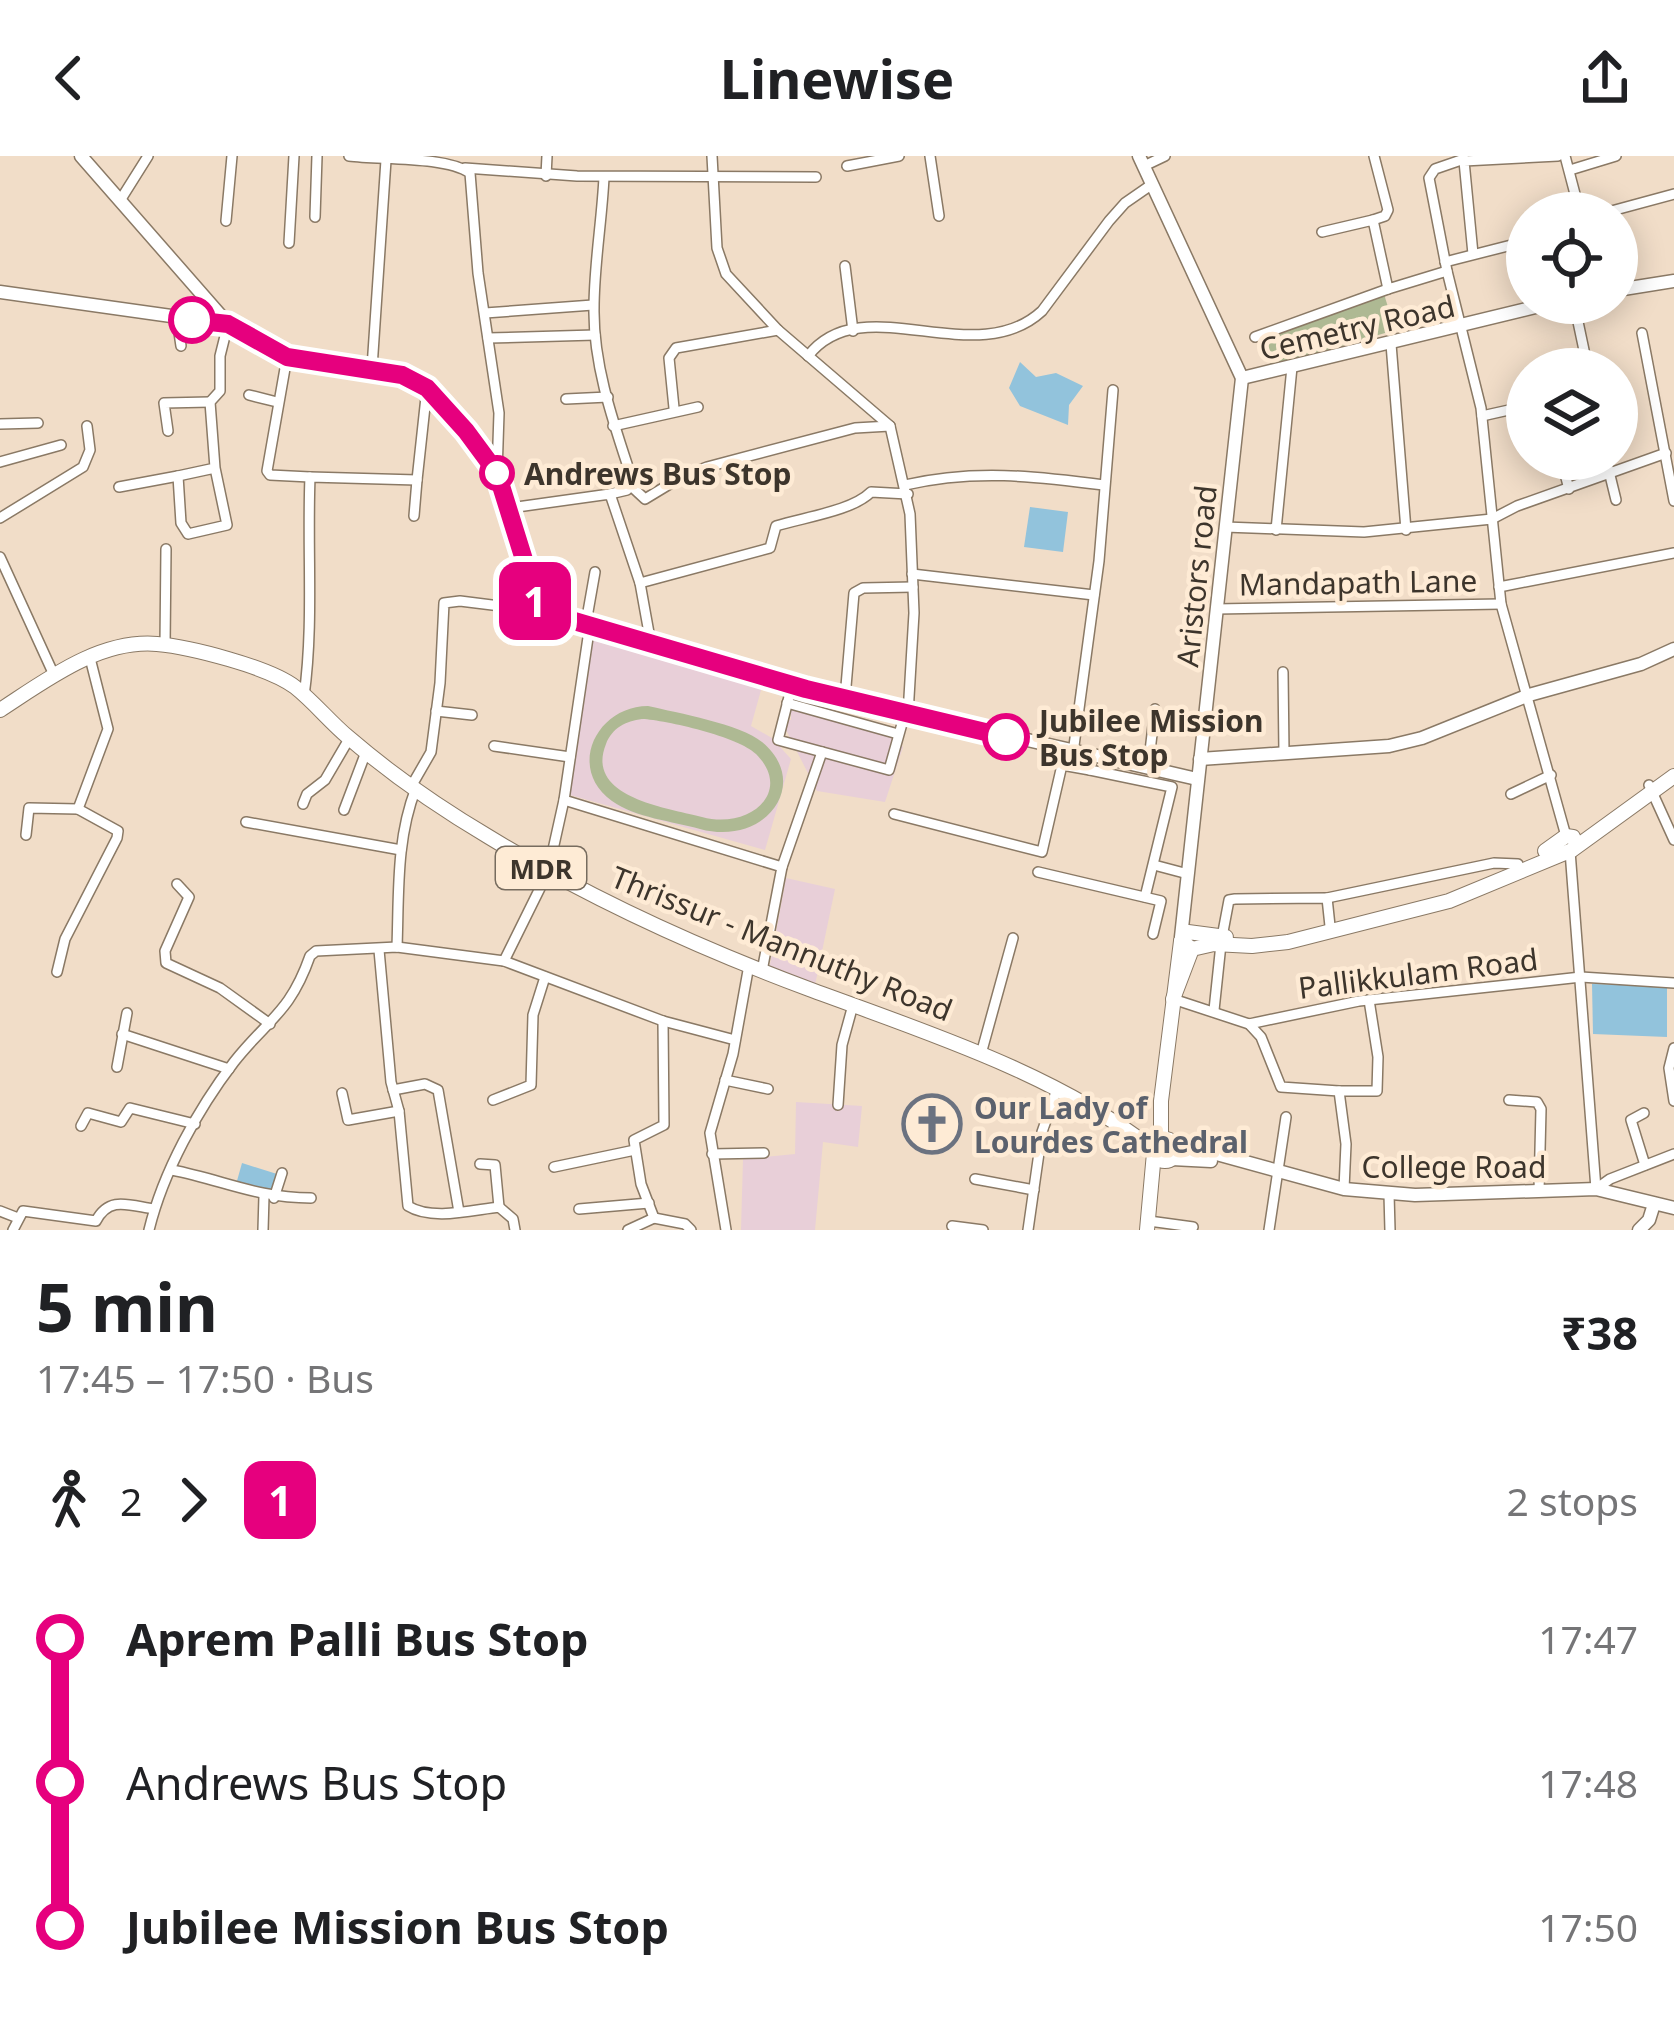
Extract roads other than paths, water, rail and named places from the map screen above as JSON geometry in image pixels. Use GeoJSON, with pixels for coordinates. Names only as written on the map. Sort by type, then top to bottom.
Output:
{"type":"FeatureCollection","features":[{"type":"Feature","properties":{"kind":"main road"},"geometry":{"type":"LineString","coordinates":[[81,156],[228,324],[287,357],[372,368],[402,375],[427,388],[497,473],[540,611],[792,685],[1073,753],[1091,764],[1148,768],[1197,779]]}},
{"type":"Feature","properties":{"kind":"main road"},"geometry":{"type":"LineString","coordinates":[[1141,161],[1242,378]]}},
{"type":"Feature","properties":{"kind":"main road"},"geometry":{"type":"LineString","coordinates":[[1638,287],[1674,281]]}},
{"type":"Feature","properties":{"kind":"main road"},"geometry":{"type":"LineString","coordinates":[[0,292],[228,324]]}},
{"type":"Feature","properties":{"kind":"main road","name":"Cemetry Road"},"geometry":{"type":"LineString","coordinates":[[1242,378],[1506,316]]}},
{"type":"Feature","properties":{"kind":"main road","name":"Aristors road"},"geometry":{"type":"LineString","coordinates":[[1189,940],[1185,898],[1242,378]]}},
{"type":"Feature","properties":{"kind":"main road","name":"Thrissur - Mannuthy Road"},"geometry":{"type":"LineString","coordinates":[[0,710],[89,658],[141,644],[274,675],[414,787],[548,872],[756,967],[981,1055],[1162,1144]]}},
{"type":"Feature","properties":{"kind":"main road"},"geometry":{"type":"LineString","coordinates":[[1201,759],[1406,742],[1529,695],[1641,664],[1674,649]]}},
{"type":"Feature","properties":{"kind":"main road"},"geometry":{"type":"LineString","coordinates":[[1149,1219],[1171,1160],[1161,1160],[1164,1076],[1173,999],[1189,940],[1288,943],[1396,916],[1492,884],[1568,843],[1674,772]]}},
{"type":"Feature","properties":{"kind":"main road"},"geometry":{"type":"LineString","coordinates":[[1221,941],[1286,936],[1446,894],[1568,843]]}},
{"type":"Feature","properties":{"kind":"main road"},"geometry":{"type":"LineString","coordinates":[[1149,1219],[1162,1144]]}},
{"type":"Feature","properties":{"kind":"main road","name":"MDR"},"geometry":{"type":"LineString","coordinates":[[1162,1144],[1236,1160]]}},
{"type":"Feature","properties":{"kind":"main road","name":"MDR"},"geometry":{"type":"LineString","coordinates":[[1171,1160],[1236,1160]]}},
{"type":"Feature","properties":{"kind":"main road","name":"College Road"},"geometry":{"type":"LineString","coordinates":[[1236,1160],[1344,1190],[1389,1194],[1596,1189],[1674,1208]]}},
{"type":"Feature","properties":{"kind":"main road"},"geometry":{"type":"LineString","coordinates":[[1639,1230],[1649,1220],[1654,1204]]}},
{"type":"Feature","properties":{"kind":"street"},"geometry":{"type":"LineString","coordinates":[[121,199],[148,156]]}},
{"type":"Feature","properties":{"kind":"street"},"geometry":{"type":"LineString","coordinates":[[226,221],[232,156]]}},
{"type":"Feature","properties":{"kind":"street"},"geometry":{"type":"LineString","coordinates":[[289,243],[294,156]]}},
{"type":"Feature","properties":{"kind":"street"},"geometry":{"type":"LineString","coordinates":[[315,217],[317,156]]}},
{"type":"Feature","properties":{"kind":"street"},"geometry":{"type":"LineString","coordinates":[[349,156],[439,160],[465,168],[546,176],[816,177]]}},
{"type":"Feature","properties":{"kind":"street"},"geometry":{"type":"LineString","coordinates":[[546,176],[547,156]]}},
{"type":"Feature","properties":{"kind":"street"},"geometry":{"type":"LineString","coordinates":[[712,156],[717,248],[726,274],[778,330],[890,426],[906,489],[913,587],[906,714],[889,770],[778,740],[792,685]]}},
{"type":"Feature","properties":{"kind":"street"},"geometry":{"type":"LineString","coordinates":[[847,166],[895,156]]}},
{"type":"Feature","properties":{"kind":"street"},"geometry":{"type":"LineString","coordinates":[[930,156],[939,216]]}},
{"type":"Feature","properties":{"kind":"street"},"geometry":{"type":"LineString","coordinates":[[1141,161],[1165,156]]}},
{"type":"Feature","properties":{"kind":"street"},"geometry":{"type":"LineString","coordinates":[[1322,232],[1385,216],[1388,210],[1374,156]]}},
{"type":"Feature","properties":{"kind":"street"},"geometry":{"type":"LineString","coordinates":[[1575,192],[1562,156],[1464,159],[1435,170],[1429,178],[1482,416],[1501,604],[1568,843],[1596,1189],[1674,1154]]}},
{"type":"Feature","properties":{"kind":"street"},"geometry":{"type":"LineString","coordinates":[[1570,170],[1616,156]]}},
{"type":"Feature","properties":{"kind":"street"},"geometry":{"type":"LineString","coordinates":[[1464,159],[1473,254]]}},
{"type":"Feature","properties":{"kind":"street"},"geometry":{"type":"LineString","coordinates":[[372,368],[386,160]]}},
{"type":"Feature","properties":{"kind":"street"},"geometry":{"type":"LineString","coordinates":[[465,168],[471,178],[484,313],[500,413],[497,473]]}},
{"type":"Feature","properties":{"kind":"street"},"geometry":{"type":"LineString","coordinates":[[604,177],[593,305],[595,335],[613,426],[632,486],[645,499],[706,467],[855,428],[890,426]]}},
{"type":"Feature","properties":{"kind":"street"},"geometry":{"type":"LineString","coordinates":[[808,356],[826,339],[853,331],[894,326],[980,336],[1026,326],[1090,251],[1109,221],[1151,184]]}},
{"type":"Feature","properties":{"kind":"street"},"geometry":{"type":"LineString","coordinates":[[1638,204],[1674,194]]}},
{"type":"Feature","properties":{"kind":"street"},"geometry":{"type":"LineString","coordinates":[[1373,220],[1388,289]]}},
{"type":"Feature","properties":{"kind":"street"},"geometry":{"type":"LineString","coordinates":[[1256,337],[1473,254],[1506,246]]}},
{"type":"Feature","properties":{"kind":"street"},"geometry":{"type":"LineString","coordinates":[[845,266],[853,331]]}},
{"type":"Feature","properties":{"kind":"street"},"geometry":{"type":"LineString","coordinates":[[484,313],[593,305]]}},
{"type":"Feature","properties":{"kind":"street"},"geometry":{"type":"LineString","coordinates":[[177,319],[181,346]]}},
{"type":"Feature","properties":{"kind":"street"},"geometry":{"type":"LineString","coordinates":[[185,475],[178,476],[183,531],[223,529],[227,518],[214,468],[210,402],[220,391],[220,356],[228,324]]}},
{"type":"Feature","properties":{"kind":"street"},"geometry":{"type":"LineString","coordinates":[[674,407],[669,358],[676,348],[778,330]]}},
{"type":"Feature","properties":{"kind":"street"},"geometry":{"type":"LineString","coordinates":[[1642,333],[1674,501]]}},
{"type":"Feature","properties":{"kind":"street"},"geometry":{"type":"LineString","coordinates":[[488,338],[595,335]]}},
{"type":"Feature","properties":{"kind":"street"},"geometry":{"type":"LineString","coordinates":[[1390,344],[1406,530]]}},
{"type":"Feature","properties":{"kind":"street"},"geometry":{"type":"LineString","coordinates":[[287,357],[270,475],[416,480]]}},
{"type":"Feature","properties":{"kind":"street"},"geometry":{"type":"LineString","coordinates":[[1276,530],[1292,367]]}},
{"type":"Feature","properties":{"kind":"street"},"geometry":{"type":"LineString","coordinates":[[414,516],[427,388]]}},
{"type":"Feature","properties":{"kind":"street"},"geometry":{"type":"LineString","coordinates":[[1073,753],[1113,390]]}},
{"type":"Feature","properties":{"kind":"street"},"geometry":{"type":"LineString","coordinates":[[249,395],[277,403]]}},
{"type":"Feature","properties":{"kind":"street"},"geometry":{"type":"LineString","coordinates":[[566,399],[608,397]]}},
{"type":"Feature","properties":{"kind":"street"},"geometry":{"type":"LineString","coordinates":[[168,431],[164,403],[210,402]]}},
{"type":"Feature","properties":{"kind":"street"},"geometry":{"type":"LineString","coordinates":[[613,426],[698,407]]}},
{"type":"Feature","properties":{"kind":"street"},"geometry":{"type":"LineString","coordinates":[[1482,416],[1506,411]]}},
{"type":"Feature","properties":{"kind":"street"},"geometry":{"type":"LineString","coordinates":[[0,424],[38,423]]}},
{"type":"Feature","properties":{"kind":"street"},"geometry":{"type":"LineString","coordinates":[[0,518],[83,467],[90,450],[88,426]]}},
{"type":"Feature","properties":{"kind":"street"},"geometry":{"type":"LineString","coordinates":[[0,462],[61,445]]}},
{"type":"Feature","properties":{"kind":"street"},"geometry":{"type":"LineString","coordinates":[[1638,464],[1666,453]]}},
{"type":"Feature","properties":{"kind":"street"},"geometry":{"type":"LineString","coordinates":[[119,487],[214,468]]}},
{"type":"Feature","properties":{"kind":"street"},"geometry":{"type":"LineString","coordinates":[[640,583],[773,546],[776,526],[858,505],[871,492],[906,489],[955,474],[1104,484]]}},
{"type":"Feature","properties":{"kind":"street"},"geometry":{"type":"LineString","coordinates":[[304,697],[311,645],[310,477]]}},
{"type":"Feature","properties":{"kind":"street"},"geometry":{"type":"LineString","coordinates":[[1567,480],[1569,489]]}},
{"type":"Feature","properties":{"kind":"street"},"geometry":{"type":"LineString","coordinates":[[1225,527],[1406,530],[1492,519],[1595,480]]}},
{"type":"Feature","properties":{"kind":"street"},"geometry":{"type":"LineString","coordinates":[[1610,480],[1616,500]]}},
{"type":"Feature","properties":{"kind":"street"},"geometry":{"type":"LineString","coordinates":[[510,508],[610,494],[632,486]]}},
{"type":"Feature","properties":{"kind":"street"},"geometry":{"type":"LineString","coordinates":[[610,494],[640,583],[651,644]]}},
{"type":"Feature","properties":{"kind":"street"},"geometry":{"type":"LineString","coordinates":[[165,646],[166,549]]}},
{"type":"Feature","properties":{"kind":"street"},"geometry":{"type":"LineString","coordinates":[[1499,586],[1674,553]]}},
{"type":"Feature","properties":{"kind":"street"},"geometry":{"type":"LineString","coordinates":[[0,556],[5,582],[55,675]]}},
{"type":"Feature","properties":{"kind":"street"},"geometry":{"type":"LineString","coordinates":[[504,961],[548,872],[564,800],[595,572]]}},
{"type":"Feature","properties":{"kind":"street"},"geometry":{"type":"LineString","coordinates":[[912,574],[1094,595]]}},
{"type":"Feature","properties":{"kind":"street"},"geometry":{"type":"LineString","coordinates":[[845,698],[854,593],[862,588],[913,587]]}},
{"type":"Feature","properties":{"kind":"street"},"geometry":{"type":"LineString","coordinates":[[398,947],[405,814],[431,752],[444,603],[540,611]]}},
{"type":"Feature","properties":{"kind":"street","name":"Mandapath Lane"},"geometry":{"type":"LineString","coordinates":[[1216,609],[1501,604]]}},
{"type":"Feature","properties":{"kind":"street"},"geometry":{"type":"LineString","coordinates":[[78,809],[108,729],[89,658]]}},
{"type":"Feature","properties":{"kind":"street"},"geometry":{"type":"LineString","coordinates":[[1283,672],[1284,753]]}},
{"type":"Feature","properties":{"kind":"street"},"geometry":{"type":"LineString","coordinates":[[787,703],[898,734]]}},
{"type":"Feature","properties":{"kind":"street"},"geometry":{"type":"LineString","coordinates":[[1148,768],[1155,709]]}},
{"type":"Feature","properties":{"kind":"street"},"geometry":{"type":"LineString","coordinates":[[436,711],[472,715]]}},
{"type":"Feature","properties":{"kind":"street"},"geometry":{"type":"LineString","coordinates":[[303,804],[307,794],[325,780],[350,739]]}},
{"type":"Feature","properties":{"kind":"street"},"geometry":{"type":"LineString","coordinates":[[494,746],[570,757]]}},
{"type":"Feature","properties":{"kind":"street"},"geometry":{"type":"LineString","coordinates":[[344,810],[366,752]]}},
{"type":"Feature","properties":{"kind":"street"},"geometry":{"type":"LineString","coordinates":[[725,1230],[712,1154],[712,1122],[782,867],[822,752]]}},
{"type":"Feature","properties":{"kind":"street"},"geometry":{"type":"LineString","coordinates":[[894,814],[1042,852],[1063,765],[1091,764],[1172,787],[1145,897]]}},
{"type":"Feature","properties":{"kind":"street"},"geometry":{"type":"LineString","coordinates":[[1511,794],[1551,775]]}},
{"type":"Feature","properties":{"kind":"street"},"geometry":{"type":"LineString","coordinates":[[1651,788],[1674,840]]}},
{"type":"Feature","properties":{"kind":"street"},"geometry":{"type":"LineString","coordinates":[[564,800],[782,867]]}},
{"type":"Feature","properties":{"kind":"street"},"geometry":{"type":"LineString","coordinates":[[26,835],[29,808],[78,809]]}},
{"type":"Feature","properties":{"kind":"street"},"geometry":{"type":"LineString","coordinates":[[57,972],[65,939],[118,831],[78,809]]}},
{"type":"Feature","properties":{"kind":"street"},"geometry":{"type":"LineString","coordinates":[[246,822],[401,850]]}},
{"type":"Feature","properties":{"kind":"street"},"geometry":{"type":"LineString","coordinates":[[1214,1010],[1228,901],[1327,898],[1494,863],[1518,864]]}},
{"type":"Feature","properties":{"kind":"street"},"geometry":{"type":"LineString","coordinates":[[1154,865],[1188,874]]}},
{"type":"Feature","properties":{"kind":"street"},"geometry":{"type":"LineString","coordinates":[[1037,872],[1161,901],[1153,934]]}},
{"type":"Feature","properties":{"kind":"street"},"geometry":{"type":"LineString","coordinates":[[177,884],[189,897],[165,951],[166,963],[220,988],[270,1024]]}},
{"type":"Feature","properties":{"kind":"street"},"geometry":{"type":"LineString","coordinates":[[1327,898],[1330,926]]}},
{"type":"Feature","properties":{"kind":"street"},"geometry":{"type":"LineString","coordinates":[[981,1055],[1013,938]]}},
{"type":"Feature","properties":{"kind":"street"},"geometry":{"type":"LineString","coordinates":[[148,1230],[195,1124],[229,1069],[295,995],[316,951],[398,947],[504,961],[664,1021],[735,1040]]}},
{"type":"Feature","properties":{"kind":"street"},"geometry":{"type":"LineString","coordinates":[[380,950],[408,1205],[420,1212],[500,1207]]}},
{"type":"Feature","properties":{"kind":"street"},"geometry":{"type":"LineString","coordinates":[[493,1100],[531,1084],[533,1016],[545,977]]}},
{"type":"Feature","properties":{"kind":"street","name":"Pallikkulam Road"},"geometry":{"type":"LineString","coordinates":[[1249,1024],[1369,1000],[1581,977],[1674,983]]}},
{"type":"Feature","properties":{"kind":"street"},"geometry":{"type":"LineString","coordinates":[[1173,999],[1249,1024],[1268,1051],[1281,1087],[1376,1091],[1378,1057],[1369,1000]]}},
{"type":"Feature","properties":{"kind":"street"},"geometry":{"type":"LineString","coordinates":[[838,1105],[842,1045],[853,1005]]}},
{"type":"Feature","properties":{"kind":"street"},"geometry":{"type":"LineString","coordinates":[[117,1067],[127,1013]]}},
{"type":"Feature","properties":{"kind":"street"},"geometry":{"type":"LineString","coordinates":[[654,1218],[635,1150],[636,1136],[664,1125],[664,1021]]}},
{"type":"Feature","properties":{"kind":"street"},"geometry":{"type":"LineString","coordinates":[[122,1034],[229,1069]]}},
{"type":"Feature","properties":{"kind":"street"},"geometry":{"type":"LineString","coordinates":[[1674,1048],[1669,1068],[1674,1101]]}},
{"type":"Feature","properties":{"kind":"street"},"geometry":{"type":"LineString","coordinates":[[725,1080],[768,1088]]}},
{"type":"Feature","properties":{"kind":"street"},"geometry":{"type":"LineString","coordinates":[[393,1090],[425,1084],[438,1090],[459,1212]]}},
{"type":"Feature","properties":{"kind":"street"},"geometry":{"type":"LineString","coordinates":[[1339,1091],[1346,1144],[1344,1190]]}},
{"type":"Feature","properties":{"kind":"street"},"geometry":{"type":"LineString","coordinates":[[1028,1230],[1042,1132],[1056,1092]]}},
{"type":"Feature","properties":{"kind":"street"},"geometry":{"type":"LineString","coordinates":[[342,1093],[348,1120],[399,1112]]}},
{"type":"Feature","properties":{"kind":"street"},"geometry":{"type":"LineString","coordinates":[[1509,1100],[1537,1102],[1541,1109],[1539,1191]]}},
{"type":"Feature","properties":{"kind":"street"},"geometry":{"type":"LineString","coordinates":[[81,1126],[88,1113],[121,1122],[130,1108],[195,1124]]}},
{"type":"Feature","properties":{"kind":"street"},"geometry":{"type":"LineString","coordinates":[[1644,1113],[1631,1120],[1645,1165]]}},
{"type":"Feature","properties":{"kind":"street"},"geometry":{"type":"LineString","coordinates":[[1268,1230],[1286,1117]]}},
{"type":"Feature","properties":{"kind":"street"},"geometry":{"type":"LineString","coordinates":[[554,1167],[635,1150]]}},
{"type":"Feature","properties":{"kind":"street"},"geometry":{"type":"LineString","coordinates":[[712,1154],[764,1153]]}},
{"type":"Feature","properties":{"kind":"street"},"geometry":{"type":"LineString","coordinates":[[480,1164],[495,1165],[500,1207],[513,1220],[515,1230]]}},
{"type":"Feature","properties":{"kind":"street"},"geometry":{"type":"LineString","coordinates":[[172,1170],[219,1179],[233,1188],[269,1197],[311,1198]]}},
{"type":"Feature","properties":{"kind":"street"},"geometry":{"type":"LineString","coordinates":[[263,1230],[269,1197],[282,1174]]}},
{"type":"Feature","properties":{"kind":"street"},"geometry":{"type":"LineString","coordinates":[[974,1179],[1034,1190]]}},
{"type":"Feature","properties":{"kind":"street"},"geometry":{"type":"LineString","coordinates":[[1389,1194],[1390,1230]]}},
{"type":"Feature","properties":{"kind":"street"},"geometry":{"type":"LineString","coordinates":[[580,1209],[649,1203]]}},
{"type":"Feature","properties":{"kind":"street"},"geometry":{"type":"LineString","coordinates":[[13,1230],[23,1211],[95,1221],[112,1204],[154,1209]]}},
{"type":"Feature","properties":{"kind":"street"},"geometry":{"type":"LineString","coordinates":[[0,1211],[18,1218]]}},
{"type":"Feature","properties":{"kind":"street"},"geometry":{"type":"LineString","coordinates":[[628,1230],[654,1218],[685,1223],[691,1230]]}},
{"type":"Feature","properties":{"kind":"street"},"geometry":{"type":"LineString","coordinates":[[1149,1219],[1192,1227]]}},
{"type":"Feature","properties":{"kind":"street"},"geometry":{"type":"LineString","coordinates":[[952,1224],[982,1230]]}},
{"type":"Feature","properties":{"kind":"water"},"geometry":{"type":"Polygon","coordinates":[[[1020,362],[1036,377],[1056,373],[1083,386],[1069,405],[1068,425],[1020,406],[1009,388],[1020,362]]]}},
{"type":"Feature","properties":{"kind":"water"},"geometry":{"type":"Polygon","coordinates":[[[1030,507],[1068,512],[1063,552],[1024,547],[1030,507]]]}},
{"type":"Feature","properties":{"kind":"water"},"geometry":{"type":"Polygon","coordinates":[[[1592,984],[1667,986],[1667,1037],[1593,1034],[1592,984]]]}},
{"type":"Feature","properties":{"kind":"water"},"geometry":{"type":"Polygon","coordinates":[[[242,1163],[277,1174],[270,1197],[235,1188],[242,1163]]]}},
{"type":"Feature","properties":{"kind":"place","name":"Andrews Bus Stop"},"geometry":{"type":"Point","coordinates":[497,473]}},
{"type":"Feature","properties":{"kind":"place","name":"Jubilee Mission Bus Stop"},"geometry":{"type":"Point","coordinates":[1006,737]}},
{"type":"Feature","properties":{"kind":"place","name":"Our Lady of Lourdes Cathedral"},"geometry":{"type":"Point","coordinates":[932,1124]}}]}
